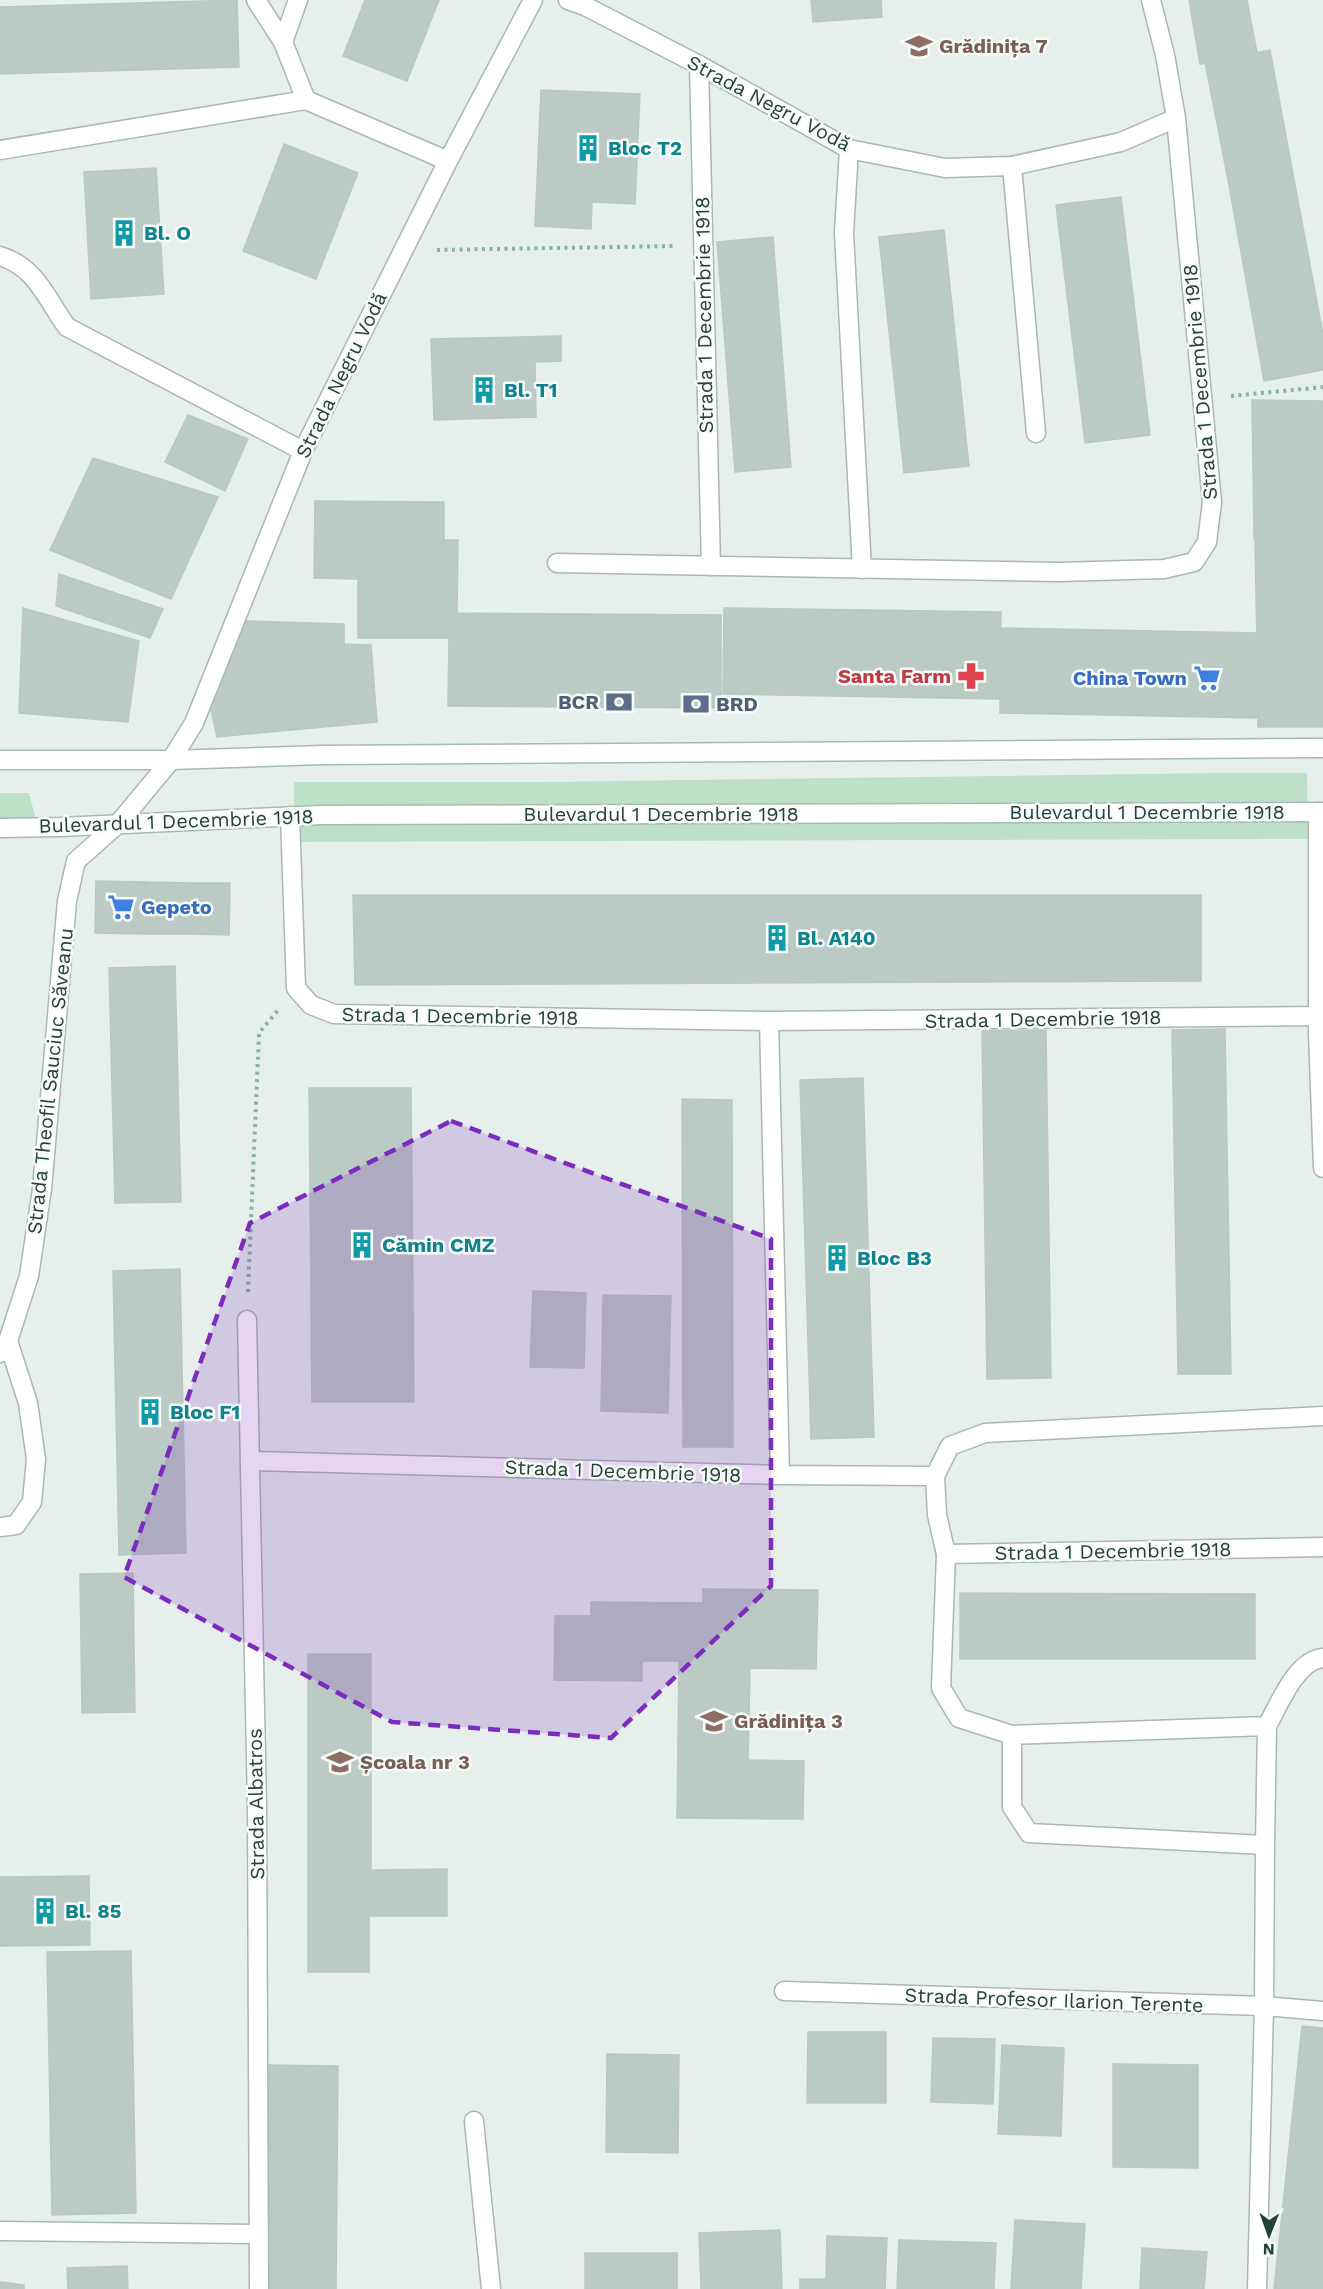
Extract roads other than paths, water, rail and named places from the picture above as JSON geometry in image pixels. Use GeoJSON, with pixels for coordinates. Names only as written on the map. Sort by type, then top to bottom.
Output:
{"type":"FeatureCollection","features":[{"type":"Feature","properties":{"kind":"street"},"geometry":{"type":"LineString","coordinates":[[256,0],[283,42],[306,100]]}},
{"type":"Feature","properties":{"kind":"street"},"geometry":{"type":"LineString","coordinates":[[283,42],[298,0]]}},
{"type":"Feature","properties":{"kind":"street","name":"Strada Negru Vodă"},"geometry":{"type":"LineString","coordinates":[[118,823],[171,760],[194,723],[303,451],[448,161],[533,0]]}},
{"type":"Feature","properties":{"kind":"street","name":"Strada Negru Vodă"},"geometry":{"type":"LineString","coordinates":[[568,0],[585,6],[699,64],[849,149],[945,168],[1012,166],[1121,142],[1176,118]]}},
{"type":"Feature","properties":{"kind":"street"},"geometry":{"type":"LineString","coordinates":[[1151,0],[1165,55],[1176,118]]}},
{"type":"Feature","properties":{"kind":"street","name":"Strada 1 Decembrie 1918"},"geometry":{"type":"LineString","coordinates":[[699,64],[701,245],[711,566]]}},
{"type":"Feature","properties":{"kind":"street"},"geometry":{"type":"LineString","coordinates":[[0,150],[306,100],[448,161]]}},
{"type":"Feature","properties":{"kind":"street","name":"Strada 1 Decembrie 1918"},"geometry":{"type":"LineString","coordinates":[[557,563],[1059,572],[1164,569],[1194,562],[1207,542],[1212,502],[1176,118]]}},
{"type":"Feature","properties":{"kind":"street"},"geometry":{"type":"LineString","coordinates":[[849,149],[844,233],[862,569]]}},
{"type":"Feature","properties":{"kind":"street"},"geometry":{"type":"LineString","coordinates":[[1012,166],[1036,433]]}},
{"type":"Feature","properties":{"kind":"street"},"geometry":{"type":"LineString","coordinates":[[0,256],[16,261],[36,279],[67,327],[303,451]]}},
{"type":"Feature","properties":{"kind":"street"},"geometry":{"type":"LineString","coordinates":[[0,760],[171,760],[322,755],[1323,748]]}},
{"type":"Feature","properties":{"kind":"street"},"geometry":{"type":"LineString","coordinates":[[1321,812],[1318,1016],[1323,1168]]}},
{"type":"Feature","properties":{"kind":"street","name":"Bulevardul 1 Decembrie 1918"},"geometry":{"type":"LineString","coordinates":[[0,828],[290,816],[1321,812]]}},
{"type":"Feature","properties":{"kind":"street","name":"Strada 1 Decembrie 1918"},"geometry":{"type":"LineString","coordinates":[[290,816],[296,988],[311,1005],[334,1014],[769,1021],[1318,1016]]}},
{"type":"Feature","properties":{"kind":"street","name":"Strada Theofil Sauciuc Săveanu"},"geometry":{"type":"LineString","coordinates":[[4,1347],[29,1276],[40,1200],[68,901],[76,861],[118,823]]}},
{"type":"Feature","properties":{"kind":"street"},"geometry":{"type":"LineString","coordinates":[[769,1021],[780,1475]]}},
{"type":"Feature","properties":{"kind":"street","name":"Strada Albatros"},"geometry":{"type":"LineString","coordinates":[[247,1320],[257,1806],[258,2289]]}},
{"type":"Feature","properties":{"kind":"street"},"geometry":{"type":"LineString","coordinates":[[0,1527],[16,1525],[32,1502],[36,1459],[28,1403],[4,1347]]}},
{"type":"Feature","properties":{"kind":"street"},"geometry":{"type":"LineString","coordinates":[[1267,1726],[1012,1735],[959,1718],[941,1688],[946,1554],[937,1515],[935,1476],[950,1446],[985,1433],[1323,1416]]}},
{"type":"Feature","properties":{"kind":"street","name":"Strada 1 Decembrie 1918"},"geometry":{"type":"LineString","coordinates":[[251,1461],[780,1475],[935,1476]]}},
{"type":"Feature","properties":{"kind":"street","name":"Strada 1 Decembrie 1918"},"geometry":{"type":"LineString","coordinates":[[946,1554],[1323,1547]]}},
{"type":"Feature","properties":{"kind":"street"},"geometry":{"type":"LineString","coordinates":[[1257,2289],[1264,2006],[1267,1726],[1297,1673],[1316,1658],[1323,1658]]}},
{"type":"Feature","properties":{"kind":"street"},"geometry":{"type":"LineString","coordinates":[[1012,1735],[1012,1807],[1029,1833],[1265,1845]]}},
{"type":"Feature","properties":{"kind":"street","name":"Strada Profesor Ilarion Terente"},"geometry":{"type":"LineString","coordinates":[[784,1991],[1264,2006],[1323,2011]]}},
{"type":"Feature","properties":{"kind":"street"},"geometry":{"type":"LineString","coordinates":[[474,2121],[491,2289]]}},
{"type":"Feature","properties":{"kind":"street"},"geometry":{"type":"LineString","coordinates":[[0,2231],[258,2234]]}},
{"type":"Feature","properties":{"kind":"place","name":"Grădinița 7"},"geometry":{"type":"Point","coordinates":[919,46]}},
{"type":"Feature","properties":{"kind":"place","name":"Bloc T2"},"geometry":{"type":"Point","coordinates":[588,148]}},
{"type":"Feature","properties":{"kind":"place","name":"Bl. O"},"geometry":{"type":"Point","coordinates":[124,233]}},
{"type":"Feature","properties":{"kind":"place","name":"Bl. T1"},"geometry":{"type":"Point","coordinates":[484,390]}},
{"type":"Feature","properties":{"kind":"place","name":"Santa Farm"},"geometry":{"type":"Point","coordinates":[971,676]}},
{"type":"Feature","properties":{"kind":"place","name":"China Town"},"geometry":{"type":"Point","coordinates":[1207,678]}},
{"type":"Feature","properties":{"kind":"place","name":"BCR"},"geometry":{"type":"Point","coordinates":[619,702]}},
{"type":"Feature","properties":{"kind":"place","name":"BRD"},"geometry":{"type":"Point","coordinates":[696,704]}},
{"type":"Feature","properties":{"kind":"place","name":"Gepeto"},"geometry":{"type":"Point","coordinates":[121,907]}},
{"type":"Feature","properties":{"kind":"place","name":"Bl. A140"},"geometry":{"type":"Point","coordinates":[777,938]}},
{"type":"Feature","properties":{"kind":"place","name":"Cămin CMZ"},"geometry":{"type":"Point","coordinates":[362,1245]}},
{"type":"Feature","properties":{"kind":"place","name":"Bloc B3"},"geometry":{"type":"Point","coordinates":[837,1258]}},
{"type":"Feature","properties":{"kind":"place","name":"Bloc F1"},"geometry":{"type":"Point","coordinates":[150,1412]}},
{"type":"Feature","properties":{"kind":"place","name":"Grădinița 3"},"geometry":{"type":"Point","coordinates":[714,1721]}},
{"type":"Feature","properties":{"kind":"place","name":"Școala nr 3"},"geometry":{"type":"Point","coordinates":[340,1762]}},
{"type":"Feature","properties":{"kind":"place","name":"Bl. 85"},"geometry":{"type":"Point","coordinates":[45,1911]}}]}
